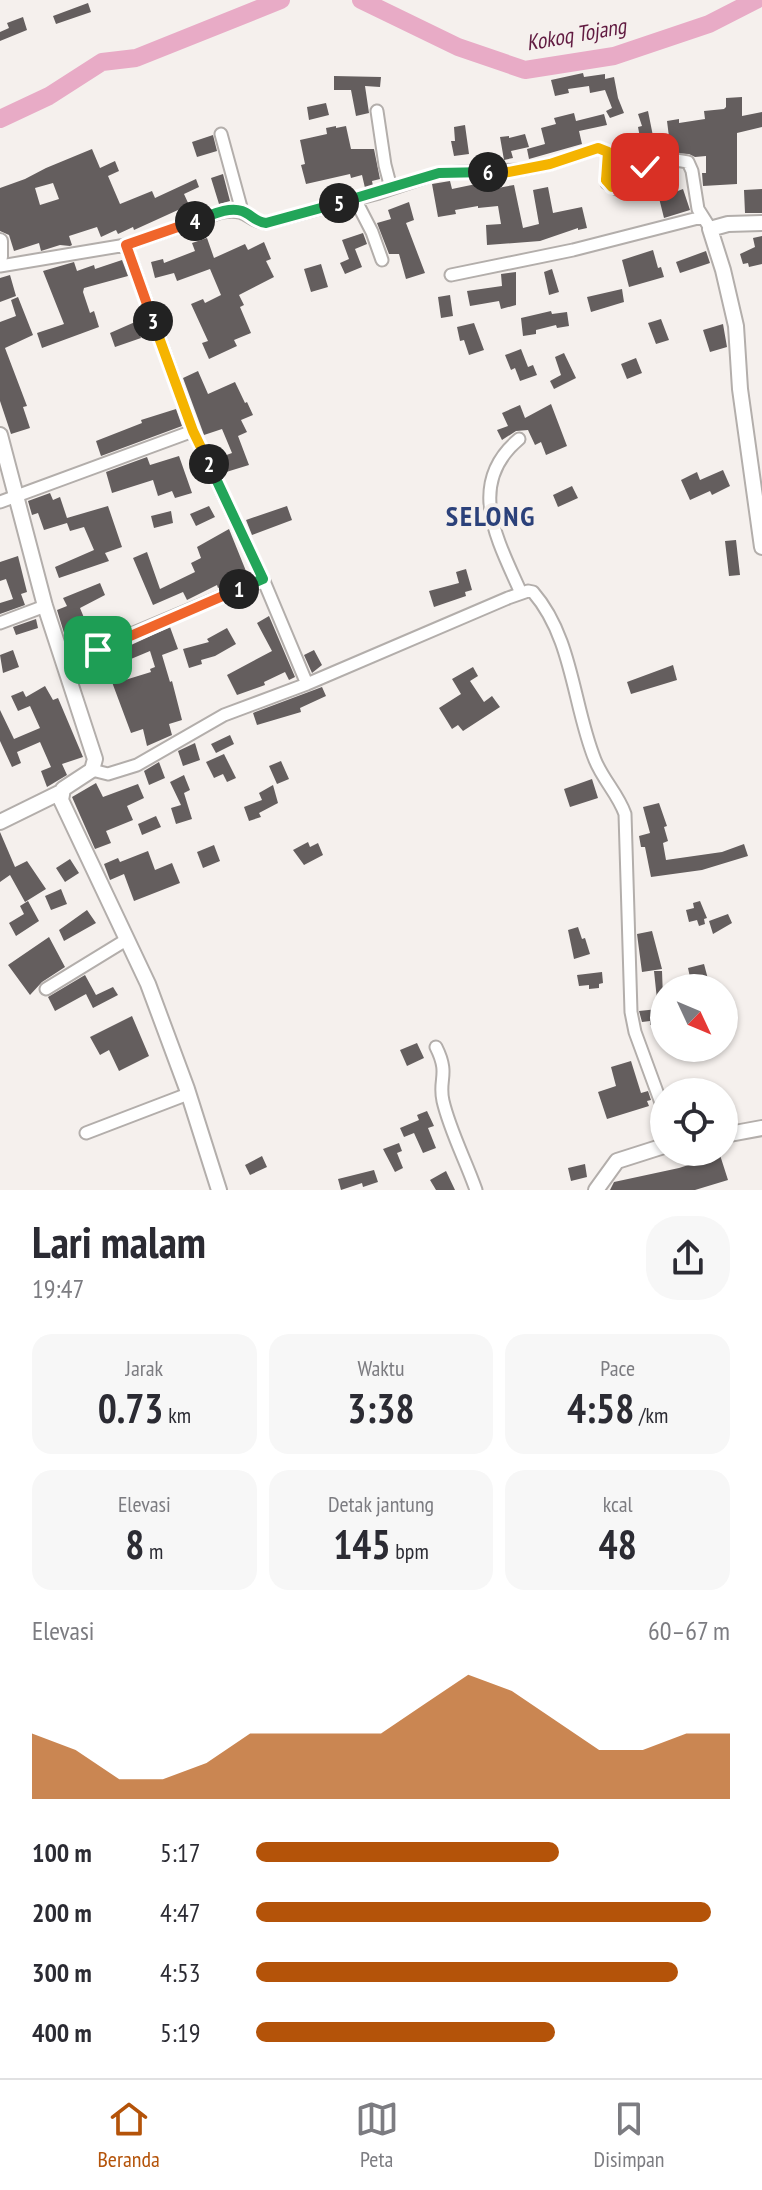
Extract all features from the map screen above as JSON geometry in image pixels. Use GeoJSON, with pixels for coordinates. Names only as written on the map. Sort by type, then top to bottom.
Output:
{"type":"FeatureCollection","features":[{"type":"Feature","properties":{"kind":"street"},"geometry":{"type":"LineString","coordinates":[[377,111],[391,188]]}},
{"type":"Feature","properties":{"kind":"street"},"geometry":{"type":"LineString","coordinates":[[221,134],[242,211]]}},
{"type":"Feature","properties":{"kind":"street"},"geometry":{"type":"LineString","coordinates":[[0,266],[126,245],[222,212],[242,211],[260,223],[266,223],[449,171],[503,173],[550,164],[598,148],[608,152],[607,183],[617,189],[627,184],[638,169],[676,160],[688,162],[736,326],[757,483],[762,547]]}},
{"type":"Feature","properties":{"kind":"street"},"geometry":{"type":"LineString","coordinates":[[355,199],[382,260]]}},
{"type":"Feature","properties":{"kind":"street"},"geometry":{"type":"LineString","coordinates":[[451,275],[706,222],[762,223]]}},
{"type":"Feature","properties":{"kind":"street"},"geometry":{"type":"LineString","coordinates":[[0,241],[0,257]]}},
{"type":"Feature","properties":{"kind":"street"},"geometry":{"type":"LineString","coordinates":[[126,245],[193,431],[263,579],[307,684]]}},
{"type":"Feature","properties":{"kind":"street"},"geometry":{"type":"LineString","coordinates":[[0,502],[193,431]]}},
{"type":"Feature","properties":{"kind":"street"},"geometry":{"type":"LineString","coordinates":[[0,438],[45,606],[95,759],[92,770],[61,792],[0,822]]}},
{"type":"Feature","properties":{"kind":"street"},"geometry":{"type":"LineString","coordinates":[[519,439],[497,463],[489,488],[490,509],[501,549],[521,593]]}},
{"type":"Feature","properties":{"kind":"street"},"geometry":{"type":"LineString","coordinates":[[65,670],[110,643],[263,579]]}},
{"type":"Feature","properties":{"kind":"street"},"geometry":{"type":"LineString","coordinates":[[92,770],[108,774],[137,765],[209,722],[521,593],[533,592],[554,625],[595,760],[605,782],[621,801],[625,814],[631,1012],[652,1078]]}},
{"type":"Feature","properties":{"kind":"street"},"geometry":{"type":"LineString","coordinates":[[0,623],[45,606]]}},
{"type":"Feature","properties":{"kind":"street"},"geometry":{"type":"LineString","coordinates":[[61,792],[64,806],[148,984],[219,1190]]}},
{"type":"Feature","properties":{"kind":"street"},"geometry":{"type":"LineString","coordinates":[[46,989],[126,940]]}},
{"type":"Feature","properties":{"kind":"street"},"geometry":{"type":"LineString","coordinates":[[436,1047],[445,1073],[443,1101],[476,1190]]}},
{"type":"Feature","properties":{"kind":"street"},"geometry":{"type":"LineString","coordinates":[[86,1133],[188,1094]]}},
{"type":"Feature","properties":{"kind":"street"},"geometry":{"type":"LineString","coordinates":[[738,1132],[762,1128]]}},
{"type":"Feature","properties":{"kind":"street"},"geometry":{"type":"LineString","coordinates":[[596,1190],[617,1161],[650,1150]]}},
{"type":"Feature","properties":{"kind":"building"},"geometry":{"type":"Polygon","coordinates":[[[88,3],[91,12],[56,24],[53,16],[88,3]]]}},
{"type":"Feature","properties":{"kind":"building"},"geometry":{"type":"Polygon","coordinates":[[[23,17],[27,30],[0,41],[0,32],[9,28],[7,23],[23,17]]]}},
{"type":"Feature","properties":{"kind":"building"},"geometry":{"type":"Polygon","coordinates":[[[583,73],[584,77],[605,74],[605,79],[614,77],[624,113],[610,118],[606,111],[612,108],[605,90],[590,93],[589,86],[568,89],[569,93],[555,96],[551,80],[583,73]]]}},
{"type":"Feature","properties":{"kind":"building"},"geometry":{"type":"Polygon","coordinates":[[[334,76],[381,77],[380,87],[365,86],[369,113],[356,116],[351,90],[334,90],[334,76]]]}},
{"type":"Feature","properties":{"kind":"building"},"geometry":{"type":"Polygon","coordinates":[[[742,97],[742,116],[762,112],[762,127],[737,133],[737,184],[703,186],[706,156],[671,153],[667,121],[679,119],[679,123],[705,119],[704,111],[724,109],[726,98],[742,97]]]}},
{"type":"Feature","properties":{"kind":"building"},"geometry":{"type":"Polygon","coordinates":[[[326,103],[329,115],[309,120],[307,107],[326,103]]]}},
{"type":"Feature","properties":{"kind":"building"},"geometry":{"type":"Polygon","coordinates":[[[648,111],[657,156],[644,159],[638,114],[648,111]]]}},
{"type":"Feature","properties":{"kind":"building"},"geometry":{"type":"Polygon","coordinates":[[[574,113],[576,121],[604,114],[607,125],[579,131],[582,144],[529,159],[527,149],[545,144],[541,128],[556,124],[554,118],[574,113]]]}},
{"type":"Feature","properties":{"kind":"building"},"geometry":{"type":"Polygon","coordinates":[[[465,125],[469,154],[454,156],[451,141],[455,141],[454,127],[465,125]]]}},
{"type":"Feature","properties":{"kind":"building"},"geometry":{"type":"Polygon","coordinates":[[[346,126],[351,149],[374,149],[380,179],[372,181],[373,186],[365,188],[362,175],[351,178],[350,174],[306,184],[300,140],[327,134],[326,128],[346,126]]]}},
{"type":"Feature","properties":{"kind":"building"},"geometry":{"type":"Polygon","coordinates":[[[525,134],[529,147],[511,151],[513,158],[504,160],[500,137],[525,134]]]}},
{"type":"Feature","properties":{"kind":"building"},"geometry":{"type":"Polygon","coordinates":[[[213,135],[217,151],[197,157],[192,142],[213,135]]]}},
{"type":"Feature","properties":{"kind":"building"},"geometry":{"type":"Polygon","coordinates":[[[92,149],[100,168],[115,161],[119,171],[108,176],[120,204],[152,191],[155,198],[196,179],[199,187],[184,194],[189,205],[134,230],[133,227],[118,234],[116,230],[101,237],[97,227],[69,236],[70,246],[60,245],[41,251],[39,243],[14,251],[9,235],[0,231],[0,188],[92,149]],[[53,183],[35,188],[40,205],[59,199],[53,183]]]}},
{"type":"Feature","properties":{"kind":"building"},"geometry":{"type":"Polygon","coordinates":[[[223,174],[230,201],[219,204],[211,178],[223,174]]]}},
{"type":"Feature","properties":{"kind":"building"},"geometry":{"type":"Polygon","coordinates":[[[476,180],[486,180],[487,190],[514,185],[523,228],[539,224],[533,190],[548,187],[553,213],[582,207],[587,228],[540,241],[487,245],[486,225],[501,224],[498,206],[455,210],[456,214],[438,217],[432,184],[450,181],[452,189],[476,184],[476,180]]]}},
{"type":"Feature","properties":{"kind":"building"},"geometry":{"type":"Polygon","coordinates":[[[683,189],[690,210],[664,218],[659,198],[683,189]]]}},
{"type":"Feature","properties":{"kind":"building"},"geometry":{"type":"Polygon","coordinates":[[[762,189],[762,213],[745,213],[744,190],[762,189]]]}},
{"type":"Feature","properties":{"kind":"building"},"geometry":{"type":"Polygon","coordinates":[[[409,202],[414,220],[406,223],[425,273],[406,279],[399,254],[389,254],[377,223],[391,219],[388,210],[409,202]]]}},
{"type":"Feature","properties":{"kind":"building"},"geometry":{"type":"Polygon","coordinates":[[[363,233],[367,244],[355,249],[362,267],[345,274],[340,263],[349,259],[342,240],[363,233]]]}},
{"type":"Feature","properties":{"kind":"building"},"geometry":{"type":"Polygon","coordinates":[[[762,236],[762,264],[749,267],[748,263],[743,264],[740,254],[755,247],[753,238],[762,236]]]}},
{"type":"Feature","properties":{"kind":"building"},"geometry":{"type":"Polygon","coordinates":[[[207,238],[214,258],[245,244],[248,250],[264,242],[271,259],[266,261],[274,277],[239,295],[244,305],[240,307],[251,333],[234,340],[237,346],[209,359],[202,343],[208,341],[191,304],[203,299],[205,303],[221,295],[210,269],[177,281],[174,273],[155,278],[151,262],[163,259],[164,263],[195,251],[192,243],[207,238]]]}},
{"type":"Feature","properties":{"kind":"building"},"geometry":{"type":"Polygon","coordinates":[[[653,250],[664,277],[629,287],[622,260],[653,250]]]}},
{"type":"Feature","properties":{"kind":"building"},"geometry":{"type":"Polygon","coordinates":[[[706,251],[710,263],[680,273],[676,262],[706,251]]]}},
{"type":"Feature","properties":{"kind":"building"},"geometry":{"type":"Polygon","coordinates":[[[122,260],[128,276],[84,288],[90,313],[94,311],[99,327],[42,348],[37,333],[64,324],[43,271],[74,262],[77,271],[94,265],[95,269],[122,260]]]}},
{"type":"Feature","properties":{"kind":"building"},"geometry":{"type":"Polygon","coordinates":[[[321,264],[328,287],[311,292],[304,269],[321,264]]]}},
{"type":"Feature","properties":{"kind":"building"},"geometry":{"type":"Polygon","coordinates":[[[552,269],[559,292],[549,295],[544,272],[552,269]]]}},
{"type":"Feature","properties":{"kind":"building"},"geometry":{"type":"Polygon","coordinates":[[[516,272],[516,305],[501,309],[499,301],[470,306],[467,291],[502,286],[501,274],[516,272]]]}},
{"type":"Feature","properties":{"kind":"building"},"geometry":{"type":"Polygon","coordinates":[[[10,275],[16,296],[0,302],[0,278],[10,275]]]}},
{"type":"Feature","properties":{"kind":"building"},"geometry":{"type":"Polygon","coordinates":[[[622,289],[624,302],[591,312],[587,297],[622,289]]]}},
{"type":"Feature","properties":{"kind":"building"},"geometry":{"type":"Polygon","coordinates":[[[450,295],[453,316],[441,318],[438,297],[450,295]]]}},
{"type":"Feature","properties":{"kind":"building"},"geometry":{"type":"Polygon","coordinates":[[[18,297],[33,335],[5,348],[27,406],[23,407],[30,428],[11,434],[0,401],[0,322],[16,316],[11,300],[18,297]]]}},
{"type":"Feature","properties":{"kind":"building"},"geometry":{"type":"Polygon","coordinates":[[[551,311],[552,314],[567,312],[569,326],[557,328],[556,325],[523,336],[521,318],[551,311]]]}},
{"type":"Feature","properties":{"kind":"building"},"geometry":{"type":"Polygon","coordinates":[[[661,319],[669,340],[656,344],[648,323],[661,319]]]}},
{"type":"Feature","properties":{"kind":"building"},"geometry":{"type":"Polygon","coordinates":[[[135,322],[141,338],[115,347],[110,333],[135,322]]]}},
{"type":"Feature","properties":{"kind":"building"},"geometry":{"type":"Polygon","coordinates":[[[474,323],[484,350],[469,355],[464,340],[460,341],[457,327],[474,323]]]}},
{"type":"Feature","properties":{"kind":"building"},"geometry":{"type":"Polygon","coordinates":[[[723,324],[727,347],[710,352],[703,330],[723,324]]]}},
{"type":"Feature","properties":{"kind":"building"},"geometry":{"type":"Polygon","coordinates":[[[521,349],[528,367],[533,365],[537,375],[520,381],[505,355],[521,349]]]}},
{"type":"Feature","properties":{"kind":"building"},"geometry":{"type":"Polygon","coordinates":[[[564,353],[576,378],[554,389],[550,381],[561,375],[555,357],[564,353]]]}},
{"type":"Feature","properties":{"kind":"building"},"geometry":{"type":"Polygon","coordinates":[[[636,358],[642,373],[627,379],[621,364],[636,358]]]}},
{"type":"Feature","properties":{"kind":"building"},"geometry":{"type":"Polygon","coordinates":[[[198,371],[208,394],[235,382],[247,402],[253,415],[241,420],[247,432],[238,436],[249,465],[223,473],[218,458],[232,453],[222,429],[204,435],[183,378],[198,371]]]}},
{"type":"Feature","properties":{"kind":"building"},"geometry":{"type":"Polygon","coordinates":[[[551,404],[567,446],[546,455],[541,442],[535,445],[528,430],[516,431],[502,440],[497,430],[508,426],[502,413],[520,405],[525,418],[551,404]]]}},
{"type":"Feature","properties":{"kind":"building"},"geometry":{"type":"Polygon","coordinates":[[[176,409],[182,426],[101,456],[96,441],[142,423],[141,420],[176,409]]]}},
{"type":"Feature","properties":{"kind":"building"},"geometry":{"type":"Polygon","coordinates":[[[179,456],[192,493],[175,498],[172,491],[158,496],[153,480],[112,493],[106,472],[147,457],[150,465],[179,456]]]}},
{"type":"Feature","properties":{"kind":"building"},"geometry":{"type":"Polygon","coordinates":[[[723,470],[730,486],[712,495],[710,491],[690,500],[681,480],[697,472],[700,480],[723,470]]]}},
{"type":"Feature","properties":{"kind":"building"},"geometry":{"type":"Polygon","coordinates":[[[572,486],[578,498],[558,507],[553,495],[572,486]]]}},
{"type":"Feature","properties":{"kind":"building"},"geometry":{"type":"Polygon","coordinates":[[[50,493],[53,500],[60,497],[67,518],[108,506],[122,547],[105,553],[109,561],[59,578],[55,567],[94,550],[84,527],[70,531],[67,523],[44,530],[38,513],[32,515],[28,501],[50,493]]]}},
{"type":"Feature","properties":{"kind":"building"},"geometry":{"type":"Polygon","coordinates":[[[209,506],[215,517],[196,526],[190,514],[209,506]]]}},
{"type":"Feature","properties":{"kind":"building"},"geometry":{"type":"Polygon","coordinates":[[[287,506],[292,520],[252,535],[246,520],[287,506]]]}},
{"type":"Feature","properties":{"kind":"building"},"geometry":{"type":"Polygon","coordinates":[[[171,511],[173,523],[154,528],[151,516],[171,511]]]}},
{"type":"Feature","properties":{"kind":"building"},"geometry":{"type":"Polygon","coordinates":[[[229,529],[248,576],[218,588],[217,585],[187,600],[183,592],[153,605],[133,558],[147,552],[160,589],[195,572],[191,563],[201,558],[197,547],[229,529]]]}},
{"type":"Feature","properties":{"kind":"building"},"geometry":{"type":"Polygon","coordinates":[[[736,540],[740,575],[729,576],[725,541],[736,540]]]}},
{"type":"Feature","properties":{"kind":"building"},"geometry":{"type":"Polygon","coordinates":[[[18,556],[27,592],[21,594],[25,605],[0,614],[0,603],[13,599],[6,579],[0,581],[0,562],[18,556]]]}},
{"type":"Feature","properties":{"kind":"building"},"geometry":{"type":"Polygon","coordinates":[[[466,569],[472,590],[465,592],[466,596],[434,607],[429,591],[459,583],[456,572],[466,569]]]}},
{"type":"Feature","properties":{"kind":"building"},"geometry":{"type":"Polygon","coordinates":[[[100,583],[105,595],[80,608],[87,625],[95,621],[103,638],[94,643],[91,636],[68,646],[57,610],[67,606],[63,598],[100,583]]]}},
{"type":"Feature","properties":{"kind":"building"},"geometry":{"type":"Polygon","coordinates":[[[269,616],[295,677],[289,680],[285,672],[264,682],[265,685],[237,695],[227,675],[272,651],[257,623],[269,616]]]}},
{"type":"Feature","properties":{"kind":"building"},"geometry":{"type":"Polygon","coordinates":[[[36,619],[38,628],[16,635],[13,627],[36,619]]]}},
{"type":"Feature","properties":{"kind":"building"},"geometry":{"type":"Polygon","coordinates":[[[170,627],[178,649],[162,655],[182,720],[169,724],[172,735],[147,746],[143,729],[131,733],[103,658],[170,627]],[[150,651],[119,664],[125,680],[151,672],[150,669],[155,667],[150,651]]]}},
{"type":"Feature","properties":{"kind":"building"},"geometry":{"type":"Polygon","coordinates":[[[227,628],[236,644],[189,668],[183,649],[209,642],[207,639],[227,628]]]}},
{"type":"Feature","properties":{"kind":"building"},"geometry":{"type":"Polygon","coordinates":[[[13,650],[19,667],[3,673],[0,655],[13,650]]]}},
{"type":"Feature","properties":{"kind":"building"},"geometry":{"type":"Polygon","coordinates":[[[314,650],[322,665],[312,673],[304,655],[314,650]]]}},
{"type":"Feature","properties":{"kind":"building"},"geometry":{"type":"Polygon","coordinates":[[[673,665],[677,680],[631,694],[627,682],[673,665]]]}},
{"type":"Feature","properties":{"kind":"building"},"geometry":{"type":"Polygon","coordinates":[[[473,667],[478,676],[470,681],[484,702],[492,696],[500,707],[463,731],[458,725],[452,729],[439,708],[461,694],[452,679],[473,667]]]}},
{"type":"Feature","properties":{"kind":"building"},"geometry":{"type":"Polygon","coordinates":[[[45,686],[53,700],[58,698],[83,757],[62,764],[67,775],[47,787],[41,771],[51,767],[40,742],[17,752],[21,763],[12,767],[0,741],[0,710],[14,739],[40,728],[30,706],[18,711],[11,696],[23,691],[26,697],[45,686]]]}},
{"type":"Feature","properties":{"kind":"building"},"geometry":{"type":"Polygon","coordinates":[[[322,687],[326,696],[300,708],[301,712],[257,725],[253,713],[322,687]]]}},
{"type":"Feature","properties":{"kind":"building"},"geometry":{"type":"Polygon","coordinates":[[[230,735],[234,744],[216,753],[211,744],[230,735]]]}},
{"type":"Feature","properties":{"kind":"building"},"geometry":{"type":"Polygon","coordinates":[[[195,743],[200,760],[183,766],[178,751],[195,743]]]}},
{"type":"Feature","properties":{"kind":"building"},"geometry":{"type":"Polygon","coordinates":[[[224,754],[236,778],[227,782],[223,774],[214,778],[206,762],[224,754]]]}},
{"type":"Feature","properties":{"kind":"building"},"geometry":{"type":"Polygon","coordinates":[[[281,761],[289,779],[277,784],[269,766],[281,761]]]}},
{"type":"Feature","properties":{"kind":"building"},"geometry":{"type":"Polygon","coordinates":[[[159,762],[165,778],[149,785],[144,771],[159,762]]]}},
{"type":"Feature","properties":{"kind":"building"},"geometry":{"type":"Polygon","coordinates":[[[184,775],[190,790],[184,793],[192,819],[176,824],[171,808],[181,805],[170,782],[184,775]]]}},
{"type":"Feature","properties":{"kind":"building"},"geometry":{"type":"Polygon","coordinates":[[[592,779],[598,798],[570,807],[564,789],[592,779]]]}},
{"type":"Feature","properties":{"kind":"building"},"geometry":{"type":"Polygon","coordinates":[[[96,783],[103,797],[138,784],[144,798],[127,806],[133,820],[106,831],[111,843],[95,849],[72,797],[96,783]]]}},
{"type":"Feature","properties":{"kind":"building"},"geometry":{"type":"Polygon","coordinates":[[[273,785],[278,803],[259,813],[261,817],[249,821],[244,807],[262,800],[259,793],[273,785]]]}},
{"type":"Feature","properties":{"kind":"building"},"geometry":{"type":"Polygon","coordinates":[[[659,803],[667,826],[664,827],[668,841],[663,843],[666,860],[722,852],[744,844],[748,856],[702,870],[651,877],[645,847],[641,847],[639,836],[650,833],[643,807],[659,803]]]}},
{"type":"Feature","properties":{"kind":"building"},"geometry":{"type":"Polygon","coordinates":[[[156,816],[161,827],[142,835],[138,824],[156,816]]]}},
{"type":"Feature","properties":{"kind":"building"},"geometry":{"type":"Polygon","coordinates":[[[0,832],[15,867],[27,861],[46,889],[25,902],[10,875],[0,882],[0,832]]]}},
{"type":"Feature","properties":{"kind":"building"},"geometry":{"type":"Polygon","coordinates":[[[308,842],[310,847],[318,843],[323,855],[304,865],[293,850],[308,842]]]}},
{"type":"Feature","properties":{"kind":"building"},"geometry":{"type":"Polygon","coordinates":[[[214,845],[220,861],[203,868],[197,852],[214,845]]]}},
{"type":"Feature","properties":{"kind":"building"},"geometry":{"type":"Polygon","coordinates":[[[148,851],[155,870],[172,863],[180,883],[134,901],[124,874],[110,880],[104,864],[118,858],[120,862],[148,851]]]}},
{"type":"Feature","properties":{"kind":"building"},"geometry":{"type":"Polygon","coordinates":[[[70,859],[79,873],[65,882],[56,868],[70,859]]]}},
{"type":"Feature","properties":{"kind":"building"},"geometry":{"type":"Polygon","coordinates":[[[61,889],[67,904],[51,910],[45,896],[61,889]]]}},
{"type":"Feature","properties":{"kind":"building"},"geometry":{"type":"Polygon","coordinates":[[[28,901],[39,921],[16,936],[9,923],[24,914],[20,906],[28,901]]]}},
{"type":"Feature","properties":{"kind":"building"},"geometry":{"type":"Polygon","coordinates":[[[700,901],[707,918],[704,919],[705,924],[699,926],[697,920],[689,922],[686,910],[694,908],[693,903],[700,901]]]}},
{"type":"Feature","properties":{"kind":"building"},"geometry":{"type":"Polygon","coordinates":[[[87,910],[96,923],[64,941],[59,930],[87,910]]]}},
{"type":"Feature","properties":{"kind":"building"},"geometry":{"type":"Polygon","coordinates":[[[728,914],[732,923],[713,934],[709,921],[728,914]]]}},
{"type":"Feature","properties":{"kind":"building"},"geometry":{"type":"Polygon","coordinates":[[[578,927],[590,954],[574,959],[568,930],[578,927]]]}},
{"type":"Feature","properties":{"kind":"building"},"geometry":{"type":"Polygon","coordinates":[[[652,931],[662,969],[642,972],[637,934],[652,931]]]}},
{"type":"Feature","properties":{"kind":"building"},"geometry":{"type":"Polygon","coordinates":[[[49,937],[65,967],[42,982],[30,995],[8,965],[49,937]]]}},
{"type":"Feature","properties":{"kind":"building"},"geometry":{"type":"Polygon","coordinates":[[[704,964],[707,974],[689,974],[688,968],[704,964]]]}},
{"type":"Feature","properties":{"kind":"building"},"geometry":{"type":"Polygon","coordinates":[[[602,972],[603,983],[599,984],[599,988],[579,986],[577,975],[602,972]]]}},
{"type":"Feature","properties":{"kind":"building"},"geometry":{"type":"Polygon","coordinates":[[[85,975],[96,995],[113,987],[118,995],[93,1008],[86,994],[55,1011],[48,997],[85,975]]]}},
{"type":"Feature","properties":{"kind":"building"},"geometry":{"type":"Polygon","coordinates":[[[650,1010],[650,1021],[642,1022],[639,1011],[650,1010]]]}},
{"type":"Feature","properties":{"kind":"building"},"geometry":{"type":"Polygon","coordinates":[[[132,1016],[149,1056],[119,1071],[109,1050],[100,1055],[90,1037],[132,1016]]]}},
{"type":"Feature","properties":{"kind":"building"},"geometry":{"type":"Polygon","coordinates":[[[417,1043],[424,1058],[407,1066],[400,1050],[417,1043]]]}},
{"type":"Feature","properties":{"kind":"building"},"geometry":{"type":"Polygon","coordinates":[[[631,1061],[641,1093],[648,1091],[649,1106],[607,1119],[598,1092],[616,1086],[611,1067],[631,1061]]]}},
{"type":"Feature","properties":{"kind":"building"},"geometry":{"type":"Polygon","coordinates":[[[427,1111],[434,1126],[428,1128],[436,1148],[423,1153],[414,1133],[404,1137],[400,1128],[419,1120],[417,1115],[427,1111]]]}},
{"type":"Feature","properties":{"kind":"building"},"geometry":{"type":"Polygon","coordinates":[[[399,1143],[402,1151],[397,1153],[403,1168],[395,1172],[383,1149],[399,1143]]]}},
{"type":"Feature","properties":{"kind":"building"},"geometry":{"type":"Polygon","coordinates":[[[262,1156],[267,1167],[250,1175],[245,1165],[262,1156]]]}},
{"type":"Feature","properties":{"kind":"building"},"geometry":{"type":"Polygon","coordinates":[[[585,1164],[587,1177],[571,1181],[568,1168],[585,1164]]]}},
{"type":"Feature","properties":{"kind":"building"},"geometry":{"type":"Polygon","coordinates":[[[724,1166],[728,1180],[695,1190],[610,1190],[614,1182],[679,1168],[724,1166]]]}},
{"type":"Feature","properties":{"kind":"building"},"geometry":{"type":"Polygon","coordinates":[[[374,1170],[378,1182],[363,1187],[362,1183],[341,1190],[338,1179],[374,1170]]]}},
{"type":"Feature","properties":{"kind":"building"},"geometry":{"type":"Polygon","coordinates":[[[446,1171],[455,1190],[436,1190],[430,1180],[446,1171]]]}},
{"type":"Feature","properties":{"kind":"waterway","name":"Kokoq Tojang"},"geometry":{"type":"LineString","coordinates":[[0,119],[49,96],[102,62],[136,58],[281,0]]}},
{"type":"Feature","properties":{"kind":"waterway","name":"Kokoq Tojang"},"geometry":{"type":"LineString","coordinates":[[361,0],[458,47],[525,70],[614,56],[709,24],[756,0]]}},
{"type":"Feature","properties":{"kind":"district","name":"SELONG"},"geometry":{"type":"Point","coordinates":[491,516]}},
{"type":"Feature","properties":{"kind":"route"},"geometry":{"type":"LineString","coordinates":[[98,650],[263,579],[193,431],[126,245],[222,212],[238,210],[260,223],[266,223],[379,193],[439,173],[503,173],[550,164],[591,149],[605,149],[608,152],[607,183],[617,189],[627,184],[638,169],[645,167]]}}]}
